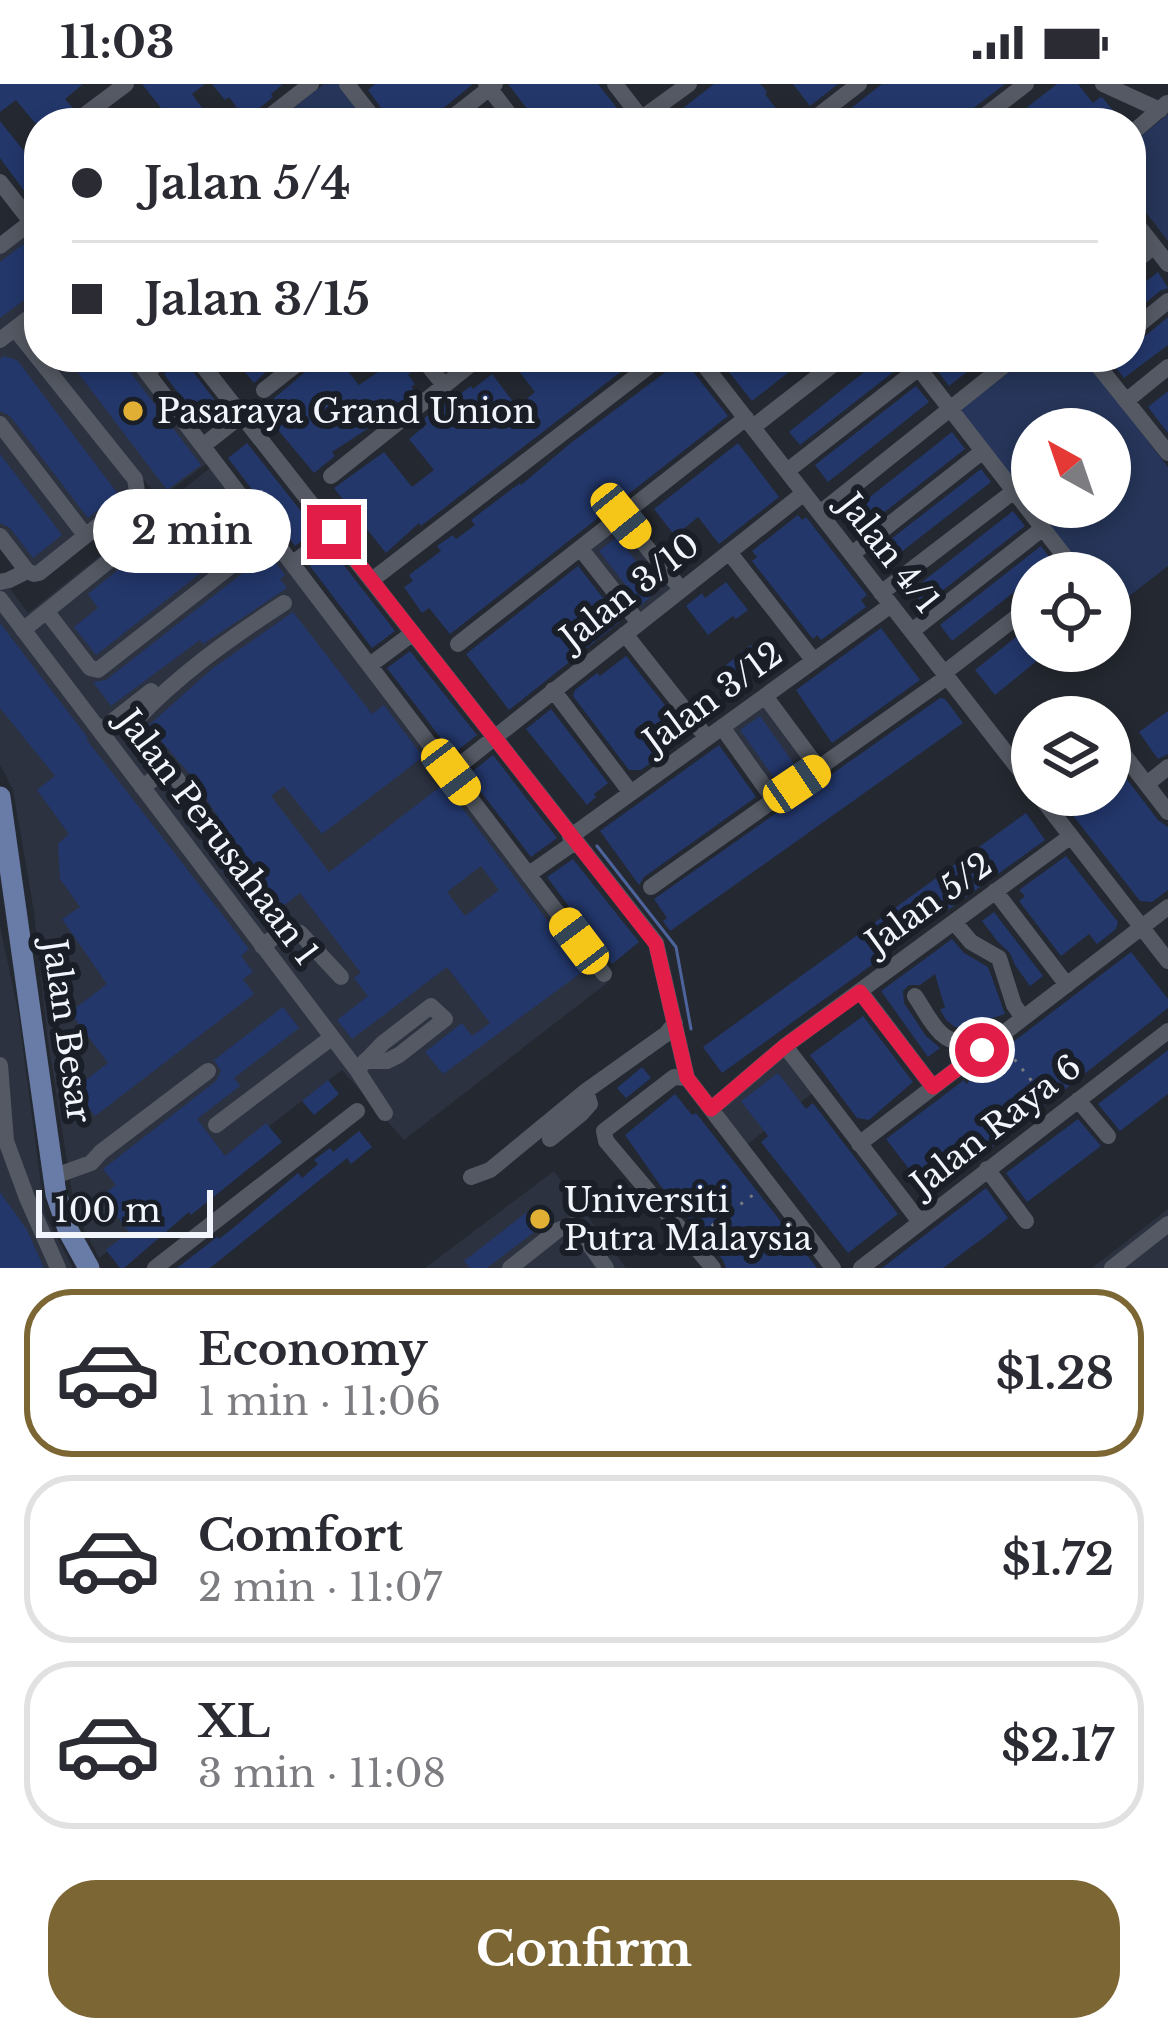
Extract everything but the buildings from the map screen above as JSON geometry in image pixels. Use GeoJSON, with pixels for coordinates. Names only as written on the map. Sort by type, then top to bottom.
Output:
{"type":"FeatureCollection","features":[{"type":"Feature","properties":{"kind":"main road","name":"Jalan Besar"},"geometry":{"type":"LineString","coordinates":[[1,812],[56,1194],[69,1232],[89,1268]]}},
{"type":"Feature","properties":{"kind":"street"},"geometry":{"type":"LineString","coordinates":[[94,108],[126,84]]}},
{"type":"Feature","properties":{"kind":"street"},"geometry":{"type":"LineString","coordinates":[[280,108],[311,84]]}},
{"type":"Feature","properties":{"kind":"street"},"geometry":{"type":"LineString","coordinates":[[347,84],[365,108]]}},
{"type":"Feature","properties":{"kind":"street"},"geometry":{"type":"LineString","coordinates":[[658,108],[689,84]]}},
{"type":"Feature","properties":{"kind":"street"},"geometry":{"type":"LineString","coordinates":[[828,108],[859,84]]}},
{"type":"Feature","properties":{"kind":"street"},"geometry":{"type":"LineString","coordinates":[[1006,108],[1026,84]]}},
{"type":"Feature","properties":{"kind":"street"},"geometry":{"type":"LineString","coordinates":[[1103,84],[1164,106]]}},
{"type":"Feature","properties":{"kind":"street"},"geometry":{"type":"LineString","coordinates":[[463,108],[490,85]]}},
{"type":"Feature","properties":{"kind":"street"},"geometry":{"type":"LineString","coordinates":[[0,182],[24,213]]}},
{"type":"Feature","properties":{"kind":"street"},"geometry":{"type":"LineString","coordinates":[[1146,236],[1168,264]]}},
{"type":"Feature","properties":{"kind":"street"},"geometry":{"type":"LineString","coordinates":[[1146,253],[1154,246]]}},
{"type":"Feature","properties":{"kind":"street"},"geometry":{"type":"LineString","coordinates":[[1126,401],[1168,367]]}},
{"type":"Feature","properties":{"kind":"street"},"geometry":{"type":"LineString","coordinates":[[0,536],[27,572],[34,574],[137,491],[135,479],[41,372]]}},
{"type":"Feature","properties":{"kind":"street"},"geometry":{"type":"LineString","coordinates":[[147,372],[604,974]]}},
{"type":"Feature","properties":{"kind":"street"},"geometry":{"type":"LineString","coordinates":[[208,372],[656,944],[687,1078],[833,1268]]}},
{"type":"Feature","properties":{"kind":"street"},"geometry":{"type":"LineString","coordinates":[[263,390],[286,372]]}},
{"type":"Feature","properties":{"kind":"street"},"geometry":{"type":"LineString","coordinates":[[433,372],[444,385]]}},
{"type":"Feature","properties":{"kind":"street"},"geometry":{"type":"LineString","coordinates":[[332,476],[461,372]]}},
{"type":"Feature","properties":{"kind":"street"},"geometry":{"type":"LineString","coordinates":[[372,580],[642,372]]}},
{"type":"Feature","properties":{"kind":"street","name":"Jalan 4/1"},"geometry":{"type":"LineString","coordinates":[[710,372],[1011,759]]}},
{"type":"Feature","properties":{"kind":"street"},"geometry":{"type":"LineString","coordinates":[[458,644],[621,516],[818,372]]}},
{"type":"Feature","properties":{"kind":"street"},"geometry":{"type":"LineString","coordinates":[[787,471],[908,372]]}},
{"type":"Feature","properties":{"kind":"street"},"geometry":{"type":"LineString","coordinates":[[928,372],[1011,487]]}},
{"type":"Feature","properties":{"kind":"street"},"geometry":{"type":"LineString","coordinates":[[820,513],[996,372]]}},
{"type":"Feature","properties":{"kind":"street"},"geometry":{"type":"LineString","coordinates":[[1104,372],[1164,442]]}},
{"type":"Feature","properties":{"kind":"street"},"geometry":{"type":"LineString","coordinates":[[204,446],[242,415]]}},
{"type":"Feature","properties":{"kind":"street"},"geometry":{"type":"LineString","coordinates":[[0,424],[86,535]]}},
{"type":"Feature","properties":{"kind":"street"},"geometry":{"type":"LineString","coordinates":[[852,554],[982,451]]}},
{"type":"Feature","properties":{"kind":"street","name":"Jalan 3/10"},"geometry":{"type":"LineString","coordinates":[[451,772],[804,493]]}},
{"type":"Feature","properties":{"kind":"street","name":"Jalan 3/12"},"geometry":{"type":"LineString","coordinates":[[529,874],[631,793],[814,661],[1011,494]]}},
{"type":"Feature","properties":{"kind":"street"},"geometry":{"type":"LineString","coordinates":[[23,630],[188,497],[235,558],[233,567],[98,670],[90,668],[47,612]]}},
{"type":"Feature","properties":{"kind":"street"},"geometry":{"type":"LineString","coordinates":[[621,516],[681,589]]}},
{"type":"Feature","properties":{"kind":"street"},"geometry":{"type":"LineString","coordinates":[[912,632],[1043,528],[1061,552]]}},
{"type":"Feature","properties":{"kind":"street"},"geometry":{"type":"LineString","coordinates":[[292,563],[334,532]]}},
{"type":"Feature","properties":{"kind":"street"},"geometry":{"type":"LineString","coordinates":[[580,548],[632,629],[774,800]]}},
{"type":"Feature","properties":{"kind":"street"},"geometry":{"type":"LineString","coordinates":[[729,552],[814,661]]}},
{"type":"Feature","properties":{"kind":"street"},"geometry":{"type":"LineString","coordinates":[[0,582],[27,572]]}},
{"type":"Feature","properties":{"kind":"street","name":"Jalan Perusahaan 1"},"geometry":{"type":"LineString","coordinates":[[0,599],[331,1038],[361,1066],[386,1113]]}},
{"type":"Feature","properties":{"kind":"street"},"geometry":{"type":"LineString","coordinates":[[208,824],[136,732],[134,722],[229,639],[284,603]]}},
{"type":"Feature","properties":{"kind":"street"},"geometry":{"type":"LineString","coordinates":[[651,887],[820,769],[1011,622]]}},
{"type":"Feature","properties":{"kind":"street"},"geometry":{"type":"LineString","coordinates":[[370,665],[413,633]]}},
{"type":"Feature","properties":{"kind":"street"},"geometry":{"type":"LineString","coordinates":[[100,731],[202,650]]}},
{"type":"Feature","properties":{"kind":"street"},"geometry":{"type":"LineString","coordinates":[[553,690],[631,793]]}},
{"type":"Feature","properties":{"kind":"street"},"geometry":{"type":"LineString","coordinates":[[765,696],[820,769]]}},
{"type":"Feature","properties":{"kind":"street"},"geometry":{"type":"LineString","coordinates":[[1131,763],[1168,812]]}},
{"type":"Feature","properties":{"kind":"street"},"geometry":{"type":"LineString","coordinates":[[1147,784],[1168,767]]}},
{"type":"Feature","properties":{"kind":"street"},"geometry":{"type":"LineString","coordinates":[[142,787],[166,770]]}},
{"type":"Feature","properties":{"kind":"street"},"geometry":{"type":"LineString","coordinates":[[1055,816],[1168,961]]}},
{"type":"Feature","properties":{"kind":"street","name":"Jalan 5/2"},"geometry":{"type":"LineString","coordinates":[[711,1109],[785,1046],[1071,836]]}},
{"type":"Feature","properties":{"kind":"street"},"geometry":{"type":"LineString","coordinates":[[995,891],[1067,985]]}},
{"type":"Feature","properties":{"kind":"street"},"geometry":{"type":"LineString","coordinates":[[859,1144],[1168,907]]}},
{"type":"Feature","properties":{"kind":"street"},"geometry":{"type":"LineString","coordinates":[[954,922],[971,942],[999,958],[1023,1018]]}},
{"type":"Feature","properties":{"kind":"street"},"geometry":{"type":"LineString","coordinates":[[262,946],[283,931],[300,933],[341,977]]}},
{"type":"Feature","properties":{"kind":"street"},"geometry":{"type":"LineString","coordinates":[[860,992],[933,1087]]}},
{"type":"Feature","properties":{"kind":"street"},"geometry":{"type":"LineString","coordinates":[[915,996],[945,1039],[967,1040],[982,1050]]}},
{"type":"Feature","properties":{"kind":"street"},"geometry":{"type":"LineString","coordinates":[[471,1177],[490,1170],[675,1024]]}},
{"type":"Feature","properties":{"kind":"street","name":"Jalan Raya 6"},"geometry":{"type":"LineString","coordinates":[[871,1265],[987,1169],[1168,1031]]}},
{"type":"Feature","properties":{"kind":"street"},"geometry":{"type":"LineString","coordinates":[[216,1125],[331,1038]]}},
{"type":"Feature","properties":{"kind":"street"},"geometry":{"type":"LineString","coordinates":[[785,1046],[920,1222]]}},
{"type":"Feature","properties":{"kind":"street"},"geometry":{"type":"LineString","coordinates":[[0,1065],[6,1141],[58,1268]]}},
{"type":"Feature","properties":{"kind":"street"},"geometry":{"type":"LineString","coordinates":[[55,1176],[91,1162],[208,1071]]}},
{"type":"Feature","properties":{"kind":"street"},"geometry":{"type":"LineString","coordinates":[[687,1078],[674,1077],[604,1131],[606,1142],[712,1268]]}},
{"type":"Feature","properties":{"kind":"street"},"geometry":{"type":"LineString","coordinates":[[550,1139],[590,1104],[586,1090]]}},
{"type":"Feature","properties":{"kind":"street"},"geometry":{"type":"LineString","coordinates":[[1078,1100],[1108,1136]]}},
{"type":"Feature","properties":{"kind":"street"},"geometry":{"type":"LineString","coordinates":[[154,1268],[357,1111]]}},
{"type":"Feature","properties":{"kind":"street"},"geometry":{"type":"LineString","coordinates":[[987,1169],[1026,1221]]}},
{"type":"Feature","properties":{"kind":"street"},"geometry":{"type":"LineString","coordinates":[[1112,1268],[1168,1224]]}},
{"type":"Feature","properties":{"kind":"street"},"geometry":{"type":"LineString","coordinates":[[510,1268],[566,1226],[579,1230],[606,1268]]}},
{"type":"Feature","properties":{"kind":"path"},"geometry":{"type":"LineString","coordinates":[[997,1038],[1058,1115]]}},
{"type":"Feature","properties":{"kind":"path"},"geometry":{"type":"LineString","coordinates":[[691,1241],[768,1184]]}},
{"type":"Feature","properties":{"kind":"shaded area"},"geometry":{"type":"Polygon","coordinates":[[[324,84],[342,84],[360,108],[293,108],[324,84]]]}},
{"type":"Feature","properties":{"kind":"shaded area"},"geometry":{"type":"Polygon","coordinates":[[[1168,114],[1168,241],[1146,212],[1146,132],[1168,114]]]}},
{"type":"Feature","properties":{"kind":"shaded area"},"geometry":{"type":"Polygon","coordinates":[[[24,233],[24,372],[141,372],[210,461],[160,498],[144,480],[34,568],[0,528],[0,251],[24,233]]]}},
{"type":"Feature","properties":{"kind":"shaded area"},"geometry":{"type":"Polygon","coordinates":[[[1010,372],[1095,372],[1122,408],[1011,408],[1011,486],[955,414],[1010,372]]]}},
{"type":"Feature","properties":{"kind":"shaded area"},"geometry":{"type":"Polygon","coordinates":[[[1131,419],[1168,467],[1168,566],[1131,595],[1131,552],[1063,552],[1044,528],[1131,528],[1131,419]]]}},
{"type":"Feature","properties":{"kind":"shaded area"},"geometry":{"type":"Polygon","coordinates":[[[210,468],[607,983],[404,1140],[342,1070],[99,1258],[75,1211],[47,1035],[34,912],[13,790],[0,765],[0,575],[28,613],[210,468]]]}},
{"type":"Feature","properties":{"kind":"shaded area"},"geometry":{"type":"Polygon","coordinates":[[[619,522],[675,588],[639,617],[586,548],[619,522]]]}},
{"type":"Feature","properties":{"kind":"shaded area"},"geometry":{"type":"Polygon","coordinates":[[[764,702],[813,767],[774,795],[726,729],[764,702]]]}},
{"type":"Feature","properties":{"kind":"shaded area"},"geometry":{"type":"Polygon","coordinates":[[[0,926],[18,1011],[45,1215],[73,1268],[0,1268],[0,926]]]}},
{"type":"Feature","properties":{"kind":"shaded area"},"geometry":{"type":"Polygon","coordinates":[[[784,1053],[814,1092],[745,1146],[717,1110],[784,1053]]]}},
{"type":"Feature","properties":{"kind":"shaded area","name":"Universiti Putra Malaysia"},"geometry":{"type":"Polygon","coordinates":[[[554,1171],[626,1268],[425,1268],[554,1171]]]}},
{"type":"Feature","properties":{"kind":"shaded area"},"geometry":{"type":"Polygon","coordinates":[[[1168,1209],[1168,1268],[1092,1268],[1168,1209]]]}},
{"type":"Feature","properties":{"kind":"waterway"},"geometry":{"type":"LineString","coordinates":[[597,846],[676,947],[691,1029]]}},
{"type":"Feature","properties":{"kind":"place","name":"Pasaraya Grand Union"},"geometry":{"type":"Point","coordinates":[133,411]}},
{"type":"Feature","properties":{"kind":"place","name":"Universiti Putra Malaysia"},"geometry":{"type":"Point","coordinates":[540,1219]}},
{"type":"Feature","properties":{"kind":"route"},"geometry":{"type":"LineString","coordinates":[[334,532],[656,944],[687,1078],[711,1109],[785,1046],[860,992],[933,1087],[982,1050]]}}]}
